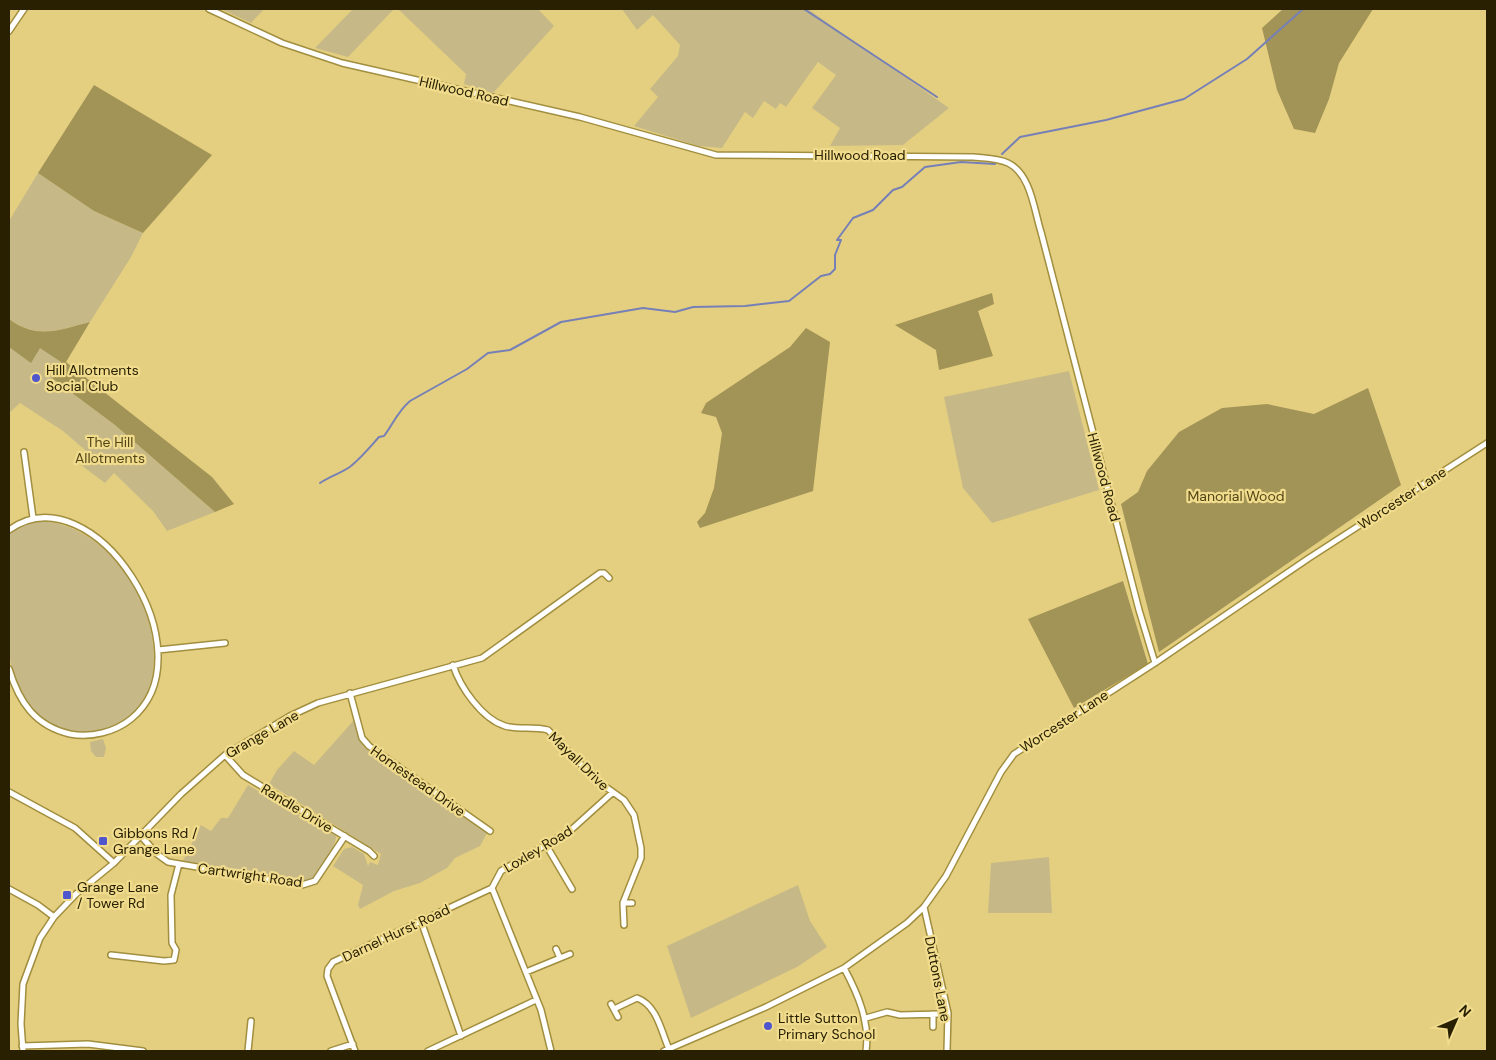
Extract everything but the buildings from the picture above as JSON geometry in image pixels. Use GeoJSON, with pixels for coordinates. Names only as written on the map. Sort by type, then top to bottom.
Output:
{"type":"FeatureCollection","features":[{"type":"Feature","properties":{"kind":"street"},"geometry":{"type":"LineString","coordinates":[[9,31],[24,9]]}},
{"type":"Feature","properties":{"kind":"street","name":"Hillwood Road"},"geometry":{"type":"LineString","coordinates":[[209,9],[282,43],[342,63],[580,117],[716,155],[973,157],[998,159],[1013,166],[1023,177],[1041,232],[1136,601],[1155,664]]}},
{"type":"Feature","properties":{"kind":"street","name":"Worcester Lane"},"geometry":{"type":"LineString","coordinates":[[666,1050],[766,1007],[844,968],[906,923],[924,907],[946,876],[1001,772],[1014,754],[1155,664],[1309,558],[1487,443]]}},
{"type":"Feature","properties":{"kind":"street"},"geometry":{"type":"LineString","coordinates":[[24,452],[33,518]]}},
{"type":"Feature","properties":{"kind":"street"},"geometry":{"type":"LineString","coordinates":[[9,530],[25,520],[51,518],[67,522],[85,531],[111,551],[130,572],[142,593],[153,623],[158,650],[158,665],[153,689],[135,716],[115,729],[85,736],[60,732],[32,714],[22,704],[9,669]]}},
{"type":"Feature","properties":{"kind":"street","name":"Grange Lane"},"geometry":{"type":"LineString","coordinates":[[22,1048],[20,1024],[23,984],[29,962],[40,938],[54,917],[76,894],[114,863],[181,794],[225,755],[290,716],[318,703],[482,658],[600,573],[604,573],[608,578]]}},
{"type":"Feature","properties":{"kind":"street"},"geometry":{"type":"LineString","coordinates":[[158,650],[225,643]]}},
{"type":"Feature","properties":{"kind":"street","name":"Mayall Drive"},"geometry":{"type":"LineString","coordinates":[[453,665],[457,678],[485,713],[506,726],[548,730],[612,793],[631,808],[641,848],[641,858],[623,903],[624,925]]}},
{"type":"Feature","properties":{"kind":"street","name":"Homestead Drive"},"geometry":{"type":"LineString","coordinates":[[350,693],[362,738],[369,746],[490,831]]}},
{"type":"Feature","properties":{"kind":"street","name":"Randle Drive"},"geometry":{"type":"LineString","coordinates":[[225,755],[243,775],[345,836],[374,856]]}},
{"type":"Feature","properties":{"kind":"street"},"geometry":{"type":"LineString","coordinates":[[9,792],[76,828],[114,863]]}},
{"type":"Feature","properties":{"kind":"street","name":"Loxley Road"},"geometry":{"type":"LineString","coordinates":[[492,888],[501,871],[571,830],[612,793]]}},
{"type":"Feature","properties":{"kind":"street","name":"Cartwright Road"},"geometry":{"type":"LineString","coordinates":[[141,836],[157,854],[168,862],[302,885],[316,881],[345,836]]}},
{"type":"Feature","properties":{"kind":"street"},"geometry":{"type":"LineString","coordinates":[[546,845],[572,889]]}},
{"type":"Feature","properties":{"kind":"street"},"geometry":{"type":"LineString","coordinates":[[111,955],[164,961],[174,960],[176,950],[172,943],[171,895],[178,864]]}},
{"type":"Feature","properties":{"kind":"street"},"geometry":{"type":"LineString","coordinates":[[561,884],[567,880]]}},
{"type":"Feature","properties":{"kind":"street"},"geometry":{"type":"LineString","coordinates":[[492,888],[526,972],[552,1051]]}},
{"type":"Feature","properties":{"kind":"street","name":"Darnel Hurst Road"},"geometry":{"type":"LineString","coordinates":[[355,1051],[327,976],[328,969],[333,962],[492,888]]}},
{"type":"Feature","properties":{"kind":"street"},"geometry":{"type":"LineString","coordinates":[[9,889],[38,905],[54,917]]}},
{"type":"Feature","properties":{"kind":"street"},"geometry":{"type":"LineString","coordinates":[[623,903],[632,903]]}},
{"type":"Feature","properties":{"kind":"street","name":"Duttons Lane"},"geometry":{"type":"LineString","coordinates":[[924,907],[948,1014],[947,1051]]}},
{"type":"Feature","properties":{"kind":"street"},"geometry":{"type":"LineString","coordinates":[[421,920],[461,1036]]}},
{"type":"Feature","properties":{"kind":"street"},"geometry":{"type":"LineString","coordinates":[[556,949],[560,958]]}},
{"type":"Feature","properties":{"kind":"street"},"geometry":{"type":"LineString","coordinates":[[526,972],[570,954]]}},
{"type":"Feature","properties":{"kind":"street"},"geometry":{"type":"LineString","coordinates":[[844,968],[866,1018],[868,1030],[866,1051]]}},
{"type":"Feature","properties":{"kind":"street"},"geometry":{"type":"LineString","coordinates":[[618,1017],[612,1006],[636,998],[645,1001],[652,1008],[666,1050]]}},
{"type":"Feature","properties":{"kind":"street"},"geometry":{"type":"LineString","coordinates":[[428,1051],[536,1000]]}},
{"type":"Feature","properties":{"kind":"street"},"geometry":{"type":"LineString","coordinates":[[866,1018],[887,1012],[900,1015],[941,1014]]}},
{"type":"Feature","properties":{"kind":"street"},"geometry":{"type":"LineString","coordinates":[[933,1014],[933,1027]]}},
{"type":"Feature","properties":{"kind":"street"},"geometry":{"type":"LineString","coordinates":[[248,1051],[251,1021]]}},
{"type":"Feature","properties":{"kind":"street"},"geometry":{"type":"LineString","coordinates":[[22,1048],[88,1044],[144,1051]]}},
{"type":"Feature","properties":{"kind":"street"},"geometry":{"type":"LineString","coordinates":[[331,1051],[353,1044]]}},
{"type":"Feature","properties":{"kind":"green space"},"geometry":{"type":"Polygon","coordinates":[[[221,9],[264,9],[251,23],[221,9]]]}},
{"type":"Feature","properties":{"kind":"green space"},"geometry":{"type":"Polygon","coordinates":[[[353,9],[394,9],[348,57],[315,48],[353,9]]]}},
{"type":"Feature","properties":{"kind":"green space"},"geometry":{"type":"Polygon","coordinates":[[[398,9],[538,9],[554,26],[493,93],[464,84],[466,74],[398,9]]]}},
{"type":"Feature","properties":{"kind":"green space"},"geometry":{"type":"Polygon","coordinates":[[[622,9],[808,9],[949,108],[903,145],[830,146],[840,128],[812,108],[836,75],[818,62],[786,107],[780,103],[776,109],[764,101],[753,118],[745,112],[722,148],[698,146],[634,126],[658,97],[650,89],[678,56],[680,45],[653,15],[637,30],[622,9]]]}},
{"type":"Feature","properties":{"kind":"green space"},"geometry":{"type":"Polygon","coordinates":[[[1283,9],[1373,9],[1339,63],[1329,99],[1315,133],[1294,129],[1277,90],[1262,28],[1283,9]]]}},
{"type":"Feature","properties":{"kind":"green space"},"geometry":{"type":"Polygon","coordinates":[[[94,85],[212,155],[143,233],[94,211],[38,173],[94,85]]]}},
{"type":"Feature","properties":{"kind":"green space"},"geometry":{"type":"Polygon","coordinates":[[[38,173],[94,211],[143,233],[131,257],[90,322],[48,331],[29,329],[9,319],[9,221],[38,173]]]}},
{"type":"Feature","properties":{"kind":"green space"},"geometry":{"type":"Polygon","coordinates":[[[992,293],[994,304],[978,311],[993,356],[939,370],[936,350],[895,325],[992,293]]]}},
{"type":"Feature","properties":{"kind":"green space"},"geometry":{"type":"Polygon","coordinates":[[[9,319],[29,329],[39,331],[58,330],[90,322],[66,362],[212,477],[234,504],[215,512],[115,425],[52,378],[61,362],[40,348],[31,363],[9,347],[9,319]]]}},
{"type":"Feature","properties":{"kind":"green space"},"geometry":{"type":"Polygon","coordinates":[[[806,328],[830,342],[813,491],[700,528],[697,522],[705,513],[714,488],[722,433],[716,417],[701,413],[706,403],[790,347],[806,328]]]}},
{"type":"Feature","properties":{"kind":"green space","name":"The Hill Allotments"},"geometry":{"type":"Polygon","coordinates":[[[9,347],[31,362],[40,347],[62,363],[52,378],[115,425],[215,512],[167,531],[153,511],[114,473],[105,483],[81,465],[86,454],[85,450],[63,431],[20,403],[9,413],[9,347]]]}},
{"type":"Feature","properties":{"kind":"green space"},"geometry":{"type":"Polygon","coordinates":[[[1069,371],[1099,490],[992,523],[963,488],[944,397],[1069,371]]]}},
{"type":"Feature","properties":{"kind":"green space","name":"Manorial Wood"},"geometry":{"type":"Polygon","coordinates":[[[1368,388],[1401,485],[1159,652],[1121,504],[1138,492],[1147,471],[1179,432],[1222,408],[1267,404],[1314,414],[1368,388]]]}},
{"type":"Feature","properties":{"kind":"green space"},"geometry":{"type":"Polygon","coordinates":[[[35,521],[60,524],[92,539],[119,564],[132,583],[143,605],[151,629],[154,654],[152,678],[144,699],[129,717],[107,729],[81,733],[61,729],[34,711],[18,690],[13,674],[8,636],[9,535],[19,527],[35,521]]]}},
{"type":"Feature","properties":{"kind":"green space"},"geometry":{"type":"Polygon","coordinates":[[[1123,581],[1148,664],[1074,708],[1028,619],[1123,581]]]}},
{"type":"Feature","properties":{"kind":"green space"},"geometry":{"type":"Polygon","coordinates":[[[354,720],[363,746],[487,833],[480,846],[455,858],[447,868],[420,883],[394,891],[360,909],[358,905],[363,885],[333,866],[344,849],[352,847],[364,854],[368,866],[370,862],[378,865],[381,854],[269,784],[277,770],[294,751],[314,765],[354,720]]]}},
{"type":"Feature","properties":{"kind":"green space"},"geometry":{"type":"Polygon","coordinates":[[[103,739],[106,748],[104,757],[96,757],[91,751],[90,742],[103,739]]]}},
{"type":"Feature","properties":{"kind":"green space"},"geometry":{"type":"Polygon","coordinates":[[[248,785],[336,836],[334,846],[327,859],[312,879],[306,881],[295,880],[183,861],[201,825],[211,831],[221,818],[228,818],[248,785]]]}},
{"type":"Feature","properties":{"kind":"green space"},"geometry":{"type":"Polygon","coordinates":[[[1049,857],[1052,913],[988,913],[991,863],[1049,857]]]}},
{"type":"Feature","properties":{"kind":"green space"},"geometry":{"type":"Polygon","coordinates":[[[798,885],[810,921],[827,947],[797,967],[691,1018],[667,946],[798,885]]]}},
{"type":"Feature","properties":{"kind":"waterway"},"geometry":{"type":"LineString","coordinates":[[804,9],[937,97]]}},
{"type":"Feature","properties":{"kind":"waterway"},"geometry":{"type":"LineString","coordinates":[[1002,154],[1020,137],[1106,120],[1184,99],[1247,59],[1303,9]]}},
{"type":"Feature","properties":{"kind":"waterway"},"geometry":{"type":"LineString","coordinates":[[320,483],[355,463],[379,437],[384,436],[399,413],[410,401],[467,369],[488,353],[510,350],[561,322],[643,308],[675,312],[693,307],[745,306],[789,301],[821,276],[830,274],[835,269],[835,255],[841,240],[837,240],[853,218],[873,210],[893,190],[902,187],[925,167],[961,162],[995,164]]}},
{"type":"Feature","properties":{"kind":"place","name":"Hill Allotments Social Club"},"geometry":{"type":"Point","coordinates":[36,378]}},
{"type":"Feature","properties":{"kind":"place","name":"Gibbons Rd / Grange Lane"},"geometry":{"type":"Point","coordinates":[103,841]}},
{"type":"Feature","properties":{"kind":"place","name":"Grange Lane / Tower Rd"},"geometry":{"type":"Point","coordinates":[67,895]}},
{"type":"Feature","properties":{"kind":"place","name":"Little Sutton Primary School"},"geometry":{"type":"Point","coordinates":[768,1026]}}]}
